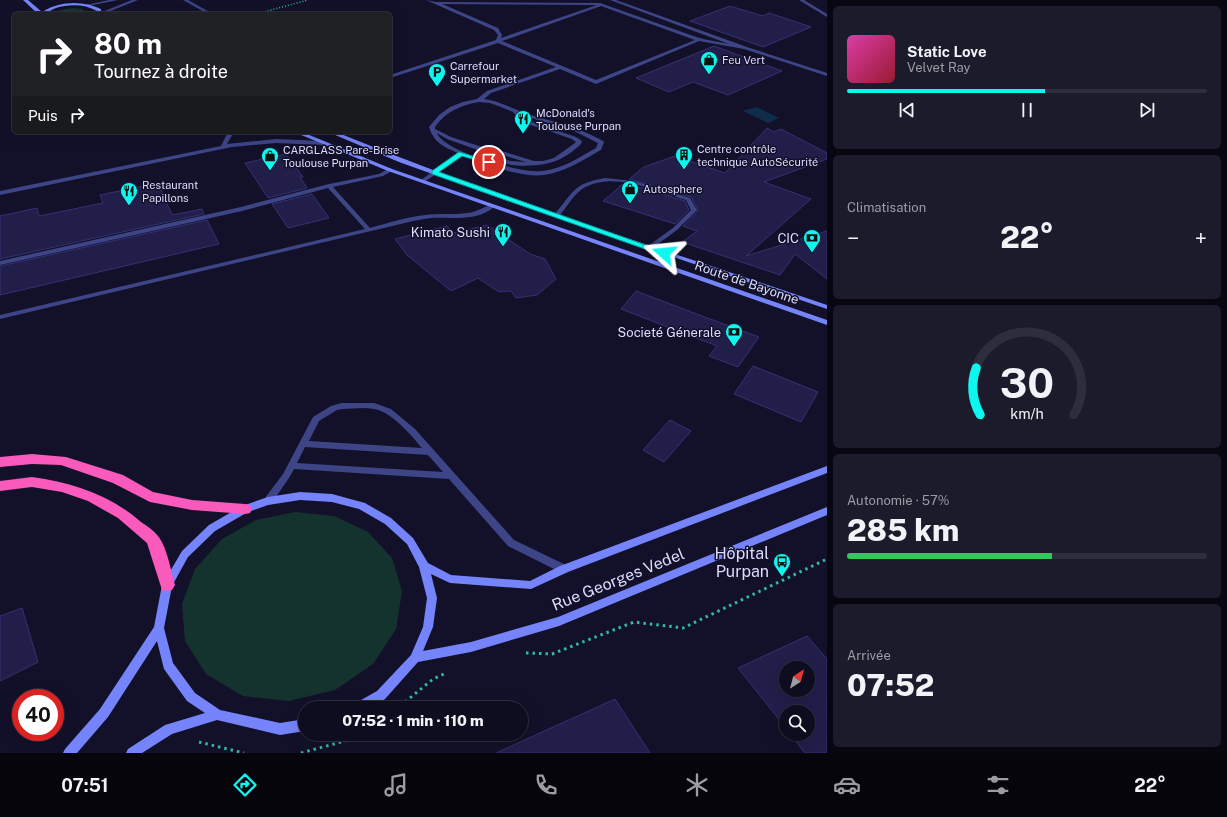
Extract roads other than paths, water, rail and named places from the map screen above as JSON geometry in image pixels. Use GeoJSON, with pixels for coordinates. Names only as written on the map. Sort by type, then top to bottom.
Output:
{"type":"FeatureCollection","features":[{"type":"Feature","properties":{"kind":"highway"},"geometry":{"type":"LineString","coordinates":[[0,462],[32,459],[61,460],[118,479],[150,497],[192,505],[245,509]]}},
{"type":"Feature","properties":{"kind":"highway"},"geometry":{"type":"LineString","coordinates":[[0,486],[32,482],[63,487],[93,497],[123,514],[153,540],[161,560],[167,585]]}},
{"type":"Feature","properties":{"kind":"street"},"geometry":{"type":"LineString","coordinates":[[25,0],[40,12]]}},
{"type":"Feature","properties":{"kind":"street"},"geometry":{"type":"LineString","coordinates":[[57,0],[88,5],[95,7],[99,10],[99,12]]}},
{"type":"Feature","properties":{"kind":"street"},"geometry":{"type":"LineString","coordinates":[[88,5],[116,0]]}},
{"type":"Feature","properties":{"kind":"street"},"geometry":{"type":"LineString","coordinates":[[104,12],[136,0]]}},
{"type":"Feature","properties":{"kind":"street"},"geometry":{"type":"LineString","coordinates":[[185,0],[207,12]]}},
{"type":"Feature","properties":{"kind":"street"},"geometry":{"type":"LineString","coordinates":[[428,0],[496,29],[500,34],[498,41]]}},
{"type":"Feature","properties":{"kind":"street"},"geometry":{"type":"LineString","coordinates":[[392,76],[598,7],[600,4],[608,0]]}},
{"type":"Feature","properties":{"kind":"street"},"geometry":{"type":"LineString","coordinates":[[612,0],[745,48],[827,75]]}},
{"type":"Feature","properties":{"kind":"street"},"geometry":{"type":"LineString","coordinates":[[801,0],[827,16]]}},
{"type":"Feature","properties":{"kind":"street"},"geometry":{"type":"LineString","coordinates":[[435,3],[600,4],[698,40],[745,48]]}},
{"type":"Feature","properties":{"kind":"street"},"geometry":{"type":"LineString","coordinates":[[46,12],[59,6],[77,4]]}},
{"type":"Feature","properties":{"kind":"street"},"geometry":{"type":"LineString","coordinates":[[498,41],[596,82],[711,35]]}},
{"type":"Feature","properties":{"kind":"street"},"geometry":{"type":"LineString","coordinates":[[479,100],[489,92],[560,67]]}},
{"type":"Feature","properties":{"kind":"street"},"geometry":{"type":"LineString","coordinates":[[488,100],[513,111],[556,123],[593,137],[601,142],[599,149],[564,167],[542,174],[522,173],[461,154],[436,136],[432,127],[437,117],[461,103],[488,100]]}},
{"type":"Feature","properties":{"kind":"street"},"geometry":{"type":"LineString","coordinates":[[432,127],[449,138],[487,151],[494,156],[517,164],[544,163],[556,159],[574,148],[579,141],[524,121],[513,111]]}},
{"type":"Feature","properties":{"kind":"street"},"geometry":{"type":"LineString","coordinates":[[223,147],[230,134]]}},
{"type":"Feature","properties":{"kind":"street","name":"Route de Bayonne"},"geometry":{"type":"LineString","coordinates":[[303,134],[390,170],[827,323]]}},
{"type":"Feature","properties":{"kind":"street","name":"Route de Bayonne"},"geometry":{"type":"LineString","coordinates":[[336,134],[434,173],[556,216],[827,307]]}},
{"type":"Feature","properties":{"kind":"street"},"geometry":{"type":"LineString","coordinates":[[0,193],[223,147],[276,141],[323,143]]}},
{"type":"Feature","properties":{"kind":"street"},"geometry":{"type":"LineString","coordinates":[[423,181],[461,154]]}},
{"type":"Feature","properties":{"kind":"street"},"geometry":{"type":"LineString","coordinates":[[0,263],[242,209],[329,186],[381,175],[390,170]]}},
{"type":"Feature","properties":{"kind":"street"},"geometry":{"type":"LineString","coordinates":[[556,216],[579,188],[596,181],[618,180],[688,199],[694,210],[675,229],[650,248]]}},
{"type":"Feature","properties":{"kind":"street"},"geometry":{"type":"LineString","coordinates":[[329,186],[369,230]]}},
{"type":"Feature","properties":{"kind":"street"},"geometry":{"type":"LineString","coordinates":[[0,317],[369,230],[396,222],[424,217],[467,215],[484,212],[492,206]]}},
{"type":"Feature","properties":{"kind":"street"},"geometry":{"type":"LineString","coordinates":[[268,501],[286,476],[316,419],[334,408],[342,406],[374,406],[388,411],[412,431],[511,543],[564,569]]}},
{"type":"Feature","properties":{"kind":"street"},"geometry":{"type":"LineString","coordinates":[[303,444],[430,452]]}},
{"type":"Feature","properties":{"kind":"street"},"geometry":{"type":"LineString","coordinates":[[291,466],[452,476]]}},
{"type":"Feature","properties":{"kind":"street","name":"Rue Georges Vedel"},"geometry":{"type":"LineString","coordinates":[[424,566],[450,579],[531,585],[564,569],[827,469]]}},
{"type":"Feature","properties":{"kind":"street"},"geometry":{"type":"LineString","coordinates":[[69,753],[104,713],[159,628],[167,585],[185,554],[212,528],[245,509],[268,501],[300,496],[332,498],[362,506],[388,521],[410,541],[424,566],[432,598],[428,627],[414,658],[381,695],[370,701]]}},
{"type":"Feature","properties":{"kind":"street","name":"Rue Georges Vedel"},"geometry":{"type":"LineString","coordinates":[[414,658],[471,647],[559,621],[827,511]]}},
{"type":"Feature","properties":{"kind":"street"},"geometry":{"type":"LineString","coordinates":[[159,628],[168,665],[191,697],[217,715],[280,729],[298,726]]}},
{"type":"Feature","properties":{"kind":"street"},"geometry":{"type":"LineString","coordinates":[[132,753],[169,728],[217,715]]}},
{"type":"Feature","properties":{"kind":"water"},"geometry":{"type":"Polygon","coordinates":[[[756,107],[779,118],[768,123],[743,111],[756,107]]]}},
{"type":"Feature","properties":{"kind":"place","name":"Feu Vert"},"geometry":{"type":"Point","coordinates":[709,75]}},
{"type":"Feature","properties":{"kind":"place","name":"Carrefour Supermarket"},"geometry":{"type":"Point","coordinates":[437,87]}},
{"type":"Feature","properties":{"kind":"place","name":"McDonald's Toulouse Purpan"},"geometry":{"type":"Point","coordinates":[523,134]}},
{"type":"Feature","properties":{"kind":"place","name":"Centre contrôle technique AutoSécurité"},"geometry":{"type":"Point","coordinates":[684,170]}},
{"type":"Feature","properties":{"kind":"place","name":"CARGLASS Pare-Brise Toulouse Purpan"},"geometry":{"type":"Point","coordinates":[270,171]}},
{"type":"Feature","properties":{"kind":"place","name":"Autosphere"},"geometry":{"type":"Point","coordinates":[630,204]}},
{"type":"Feature","properties":{"kind":"place","name":"Restaurant Papillons"},"geometry":{"type":"Point","coordinates":[129,206]}},
{"type":"Feature","properties":{"kind":"place","name":"Kimato Sushi"},"geometry":{"type":"Point","coordinates":[503,247]}},
{"type":"Feature","properties":{"kind":"place","name":"CIC"},"geometry":{"type":"Point","coordinates":[812,253]}},
{"type":"Feature","properties":{"kind":"place","name":"Societé Génerale"},"geometry":{"type":"Point","coordinates":[734,347]}},
{"type":"Feature","properties":{"kind":"place","name":"Hôpital Purpan"},"geometry":{"type":"Point","coordinates":[782,577]}}]}
